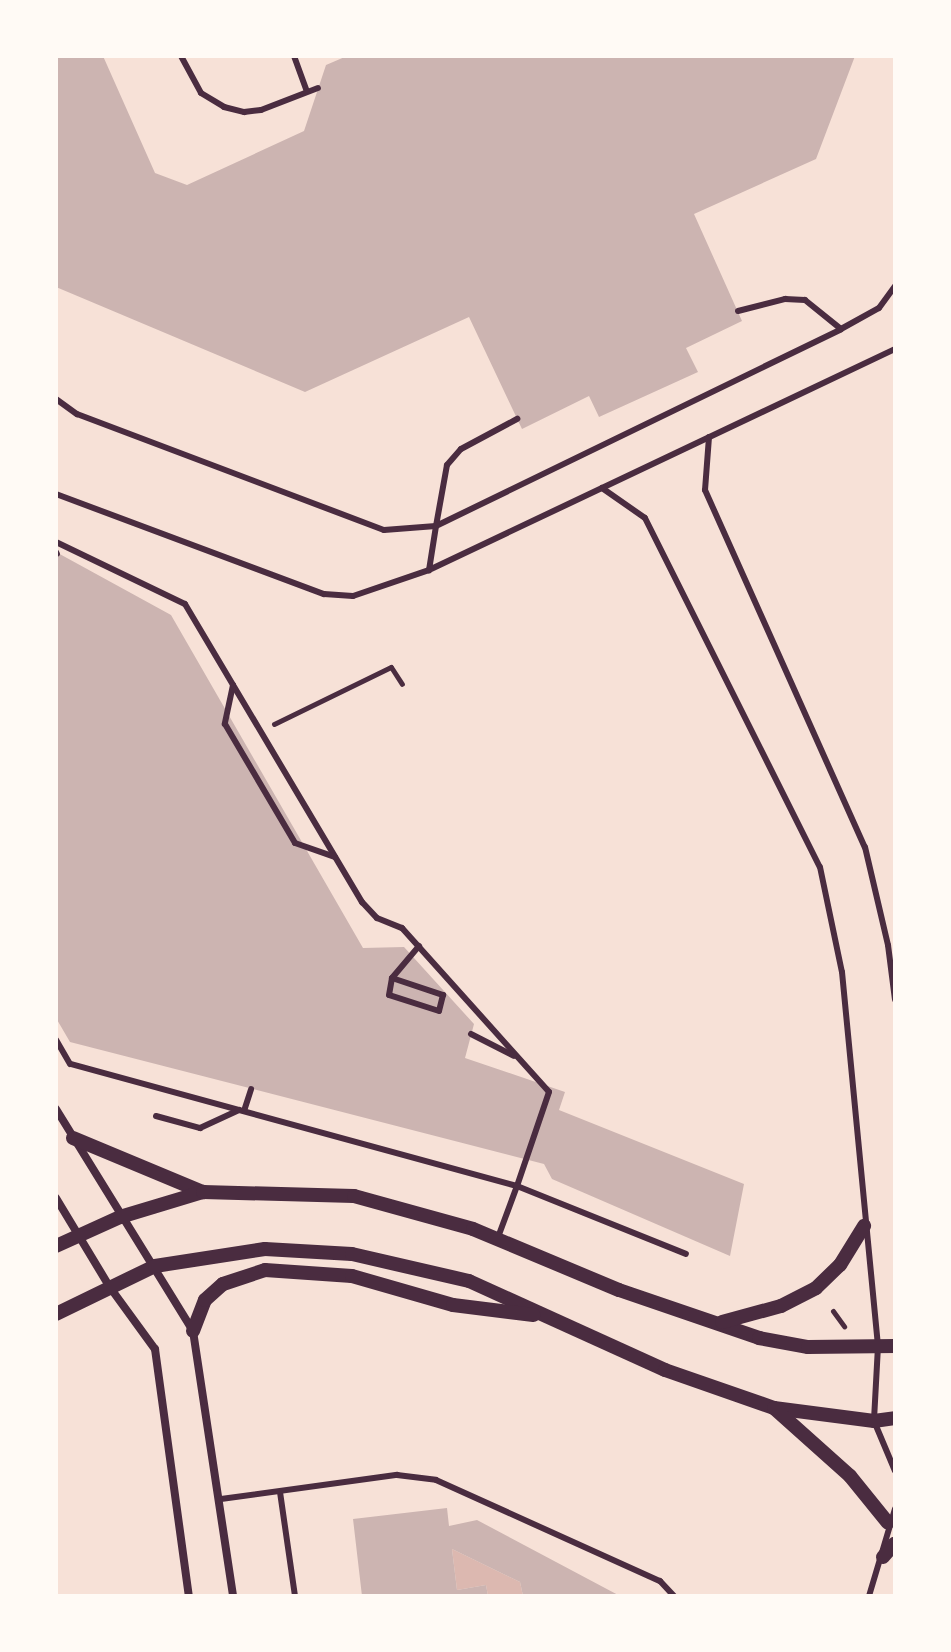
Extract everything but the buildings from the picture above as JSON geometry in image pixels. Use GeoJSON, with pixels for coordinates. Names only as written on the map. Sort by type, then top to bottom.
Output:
{"type":"FeatureCollection","features":[{"type":"Feature","properties":{"kind":"street"},"geometry":{"type":"LineString","coordinates":[[56,1109],[193,1331],[221,1499],[233,1596]]}},
{"type":"Feature","properties":{"kind":"street"},"geometry":{"type":"LineString","coordinates":[[73,1138],[203,1192]]}},
{"type":"Feature","properties":{"kind":"street"},"geometry":{"type":"LineString","coordinates":[[56,1246],[120,1217],[203,1192],[354,1196],[473,1229],[619,1290],[759,1338],[808,1347],[895,1346]]}},
{"type":"Feature","properties":{"kind":"street"},"geometry":{"type":"LineString","coordinates":[[56,1198],[109,1286],[155,1349],[189,1596]]}},
{"type":"Feature","properties":{"kind":"street"},"geometry":{"type":"LineString","coordinates":[[721,1323],[781,1306],[816,1288],[840,1265],[864,1226]]}},
{"type":"Feature","properties":{"kind":"street"},"geometry":{"type":"LineString","coordinates":[[56,1314],[155,1266],[265,1249],[352,1254],[469,1281],[665,1370],[774,1408],[874,1421],[895,1418]]}},
{"type":"Feature","properties":{"kind":"street"},"geometry":{"type":"LineString","coordinates":[[193,1331],[205,1300],[223,1284],[265,1270],[352,1276],[453,1305],[549,1317]]}},
{"type":"Feature","properties":{"kind":"street"},"geometry":{"type":"LineString","coordinates":[[774,1408],[850,1476],[888,1523]]}},
{"type":"Feature","properties":{"kind":"street"},"geometry":{"type":"LineString","coordinates":[[883,1557],[895,1543]]}},
{"type":"Feature","properties":{"kind":"lane"},"geometry":{"type":"LineString","coordinates":[[181,56],[201,93],[224,107],[244,112],[261,110],[318,88]]}},
{"type":"Feature","properties":{"kind":"lane"},"geometry":{"type":"LineString","coordinates":[[294,56],[307,91]]}},
{"type":"Feature","properties":{"kind":"lane"},"geometry":{"type":"LineString","coordinates":[[56,399],[77,414],[384,530],[436,526],[841,329],[879,308],[895,286]]}},
{"type":"Feature","properties":{"kind":"lane"},"geometry":{"type":"LineString","coordinates":[[738,311],[785,299],[805,300],[841,329]]}},
{"type":"Feature","properties":{"kind":"lane"},"geometry":{"type":"LineString","coordinates":[[56,494],[324,594],[353,596],[429,570],[895,349]]}},
{"type":"Feature","properties":{"kind":"lane"},"geometry":{"type":"LineString","coordinates":[[429,570],[447,465],[461,449],[517,419]]}},
{"type":"Feature","properties":{"kind":"lane"},"geometry":{"type":"LineString","coordinates":[[709,437],[705,490],[865,847],[888,945],[895,1000]]}},
{"type":"Feature","properties":{"kind":"lane"},"geometry":{"type":"LineString","coordinates":[[602,488],[645,518],[820,867],[842,972],[864,1226],[878,1346],[874,1421],[895,1471]]}},
{"type":"Feature","properties":{"kind":"lane"},"geometry":{"type":"LineString","coordinates":[[56,542],[185,604],[362,902],[377,918],[402,928],[549,1092],[497,1240]]}},
{"type":"Feature","properties":{"kind":"lane"},"geometry":{"type":"LineString","coordinates":[[233,685],[225,724],[295,843],[335,857]]}},
{"type":"Feature","properties":{"kind":"lane"},"geometry":{"type":"LineString","coordinates":[[392,978],[443,995],[440,1010],[390,997],[392,978],[419,946]]}},
{"type":"Feature","properties":{"kind":"lane"},"geometry":{"type":"LineString","coordinates":[[471,1034],[520,1060]]}},
{"type":"Feature","properties":{"kind":"lane"},"geometry":{"type":"LineString","coordinates":[[56,1040],[70,1064],[517,1186],[686,1254]]}},
{"type":"Feature","properties":{"kind":"lane"},"geometry":{"type":"LineString","coordinates":[[156,1116],[200,1128],[241,1110],[251,1089]]}},
{"type":"Feature","properties":{"kind":"lane"},"geometry":{"type":"LineString","coordinates":[[221,1499],[397,1475],[436,1480],[660,1581],[674,1596]]}},
{"type":"Feature","properties":{"kind":"lane"},"geometry":{"type":"LineString","coordinates":[[280,1492],[295,1596]]}},
{"type":"Feature","properties":{"kind":"lane"},"geometry":{"type":"LineString","coordinates":[[869,1596],[883,1557],[888,1523],[895,1509]]}},
{"type":"Feature","properties":{"kind":"path"},"geometry":{"type":"LineString","coordinates":[[260,731],[391,667],[402,684]]}},
{"type":"Feature","properties":{"kind":"path"},"geometry":{"type":"LineString","coordinates":[[833,1311],[849,1334]]}},
{"type":"Feature","properties":{"kind":"shaded area"},"geometry":{"type":"Polygon","coordinates":[[[452,1549],[520,1582],[523,1596],[488,1596],[486,1585],[457,1590],[452,1549]]]}}]}
